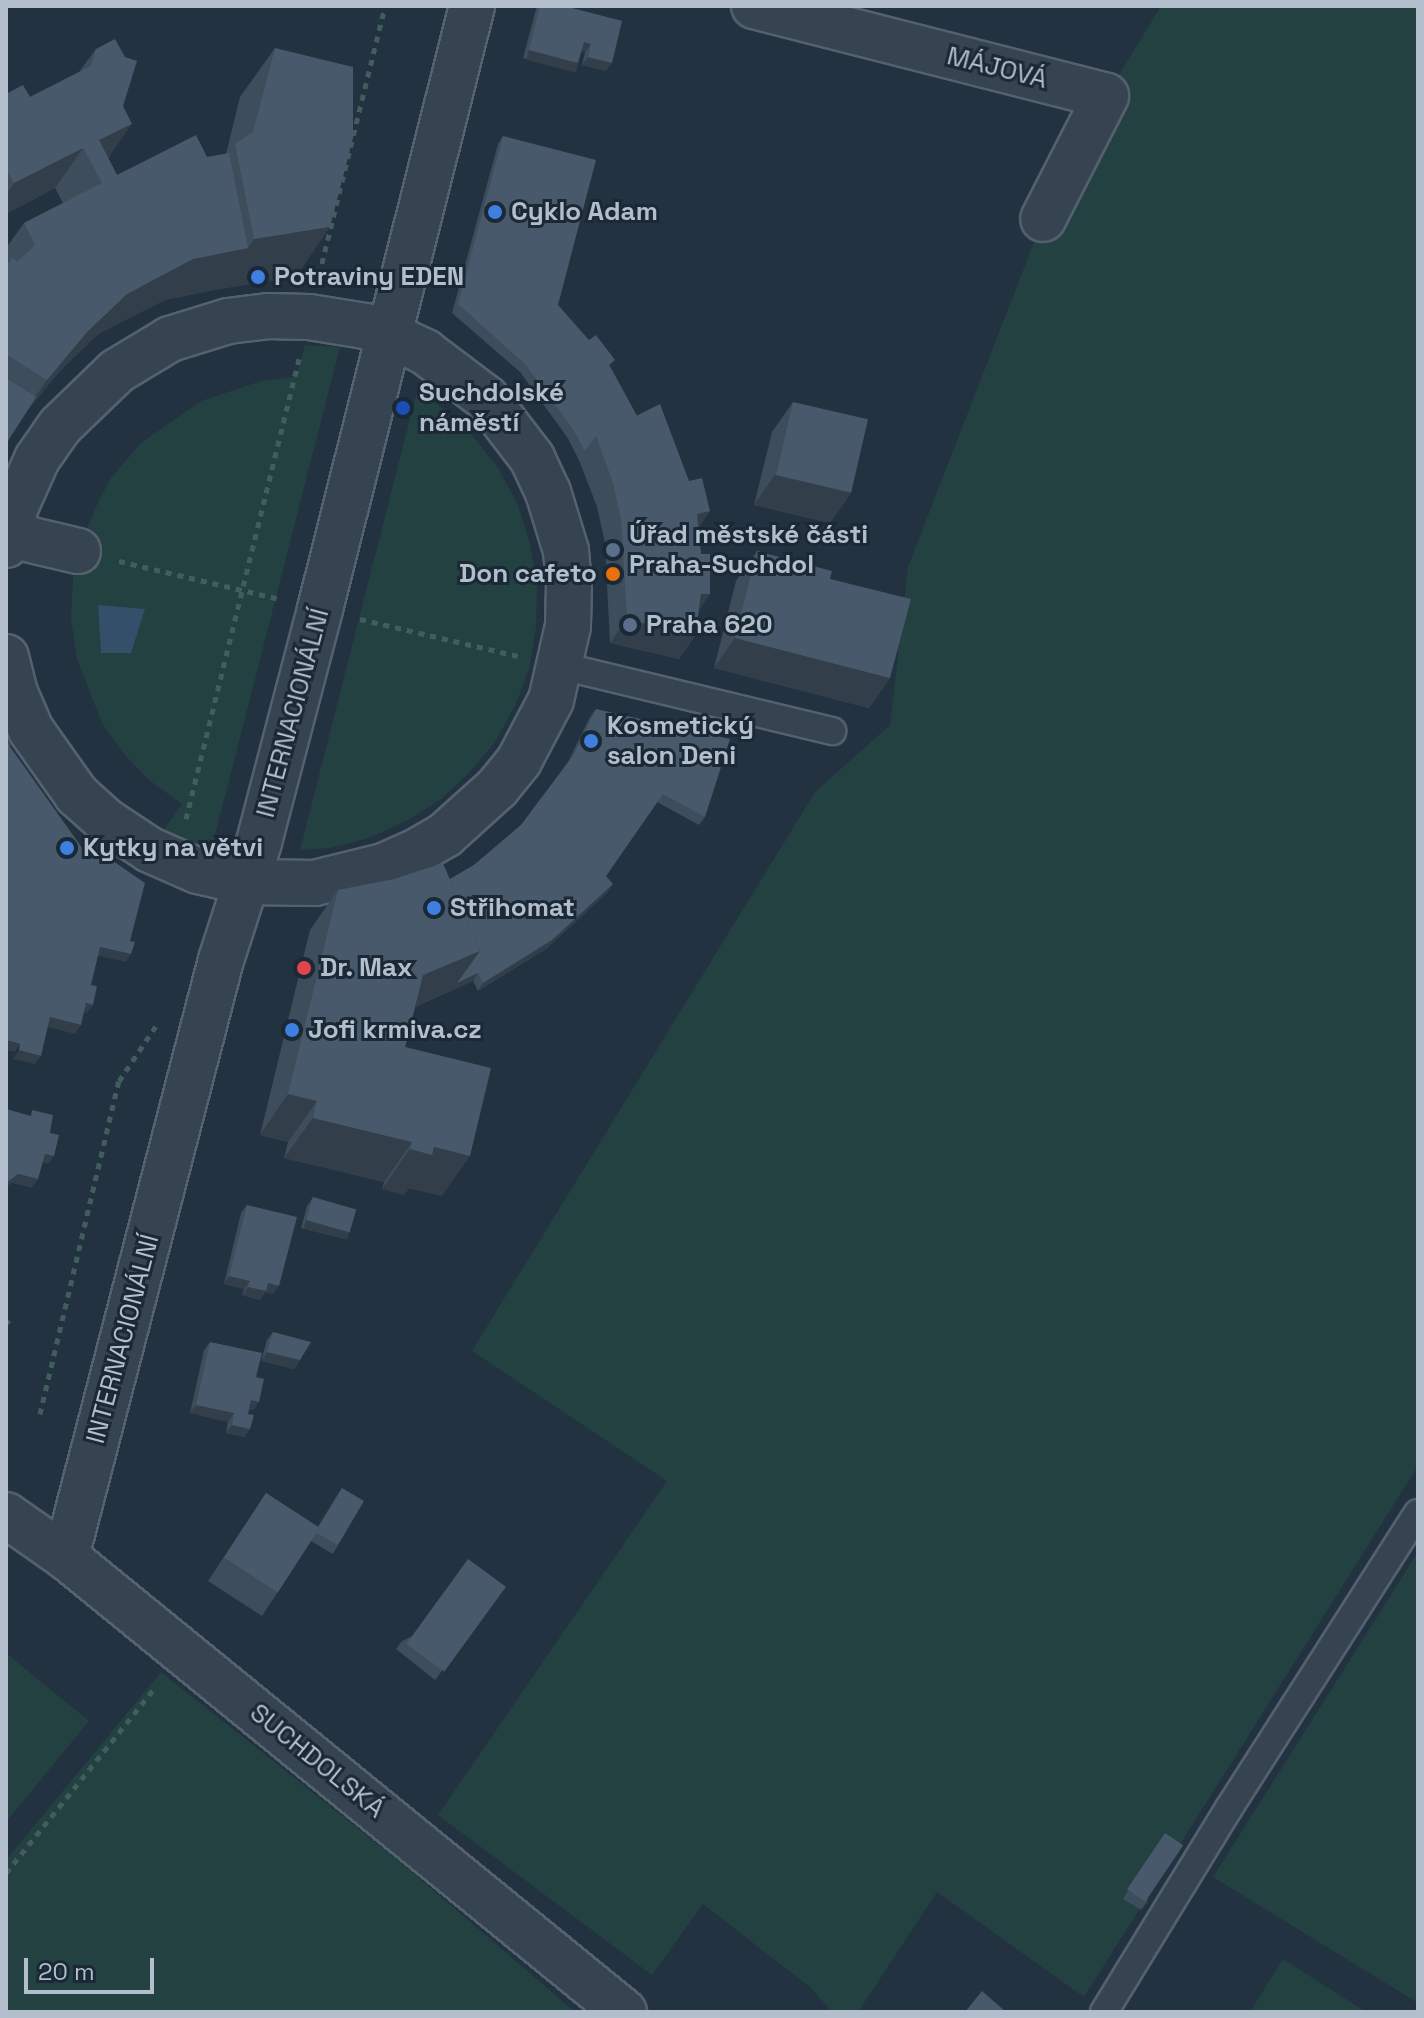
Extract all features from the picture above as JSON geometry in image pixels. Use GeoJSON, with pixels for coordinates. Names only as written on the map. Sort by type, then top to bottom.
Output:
{"type":"FeatureCollection","features":[{"type":"Feature","properties":{"kind":"street","name":"INTERNACIONÁLNÍ"},"geometry":{"type":"LineString","coordinates":[[66,1557],[217,975],[246,882],[391,336],[472,6]]}},
{"type":"Feature","properties":{"kind":"street","name":"MÁJOVÁ"},"geometry":{"type":"LineString","coordinates":[[754,6],[1106,96],[1043,219]]}},
{"type":"Feature","properties":{"kind":"street"},"geometry":{"type":"LineString","coordinates":[[6,657],[15,693],[31,730],[77,795],[106,821],[175,862],[246,882],[294,884],[350,876],[383,866],[445,835],[473,813],[519,761],[551,700],[561,666],[568,626],[566,551],[548,492],[532,458],[486,398],[425,352],[365,326],[309,317],[268,316],[215,325],[170,339],[117,371],[69,416],[37,459],[16,506],[7,538],[78,551]]}},
{"type":"Feature","properties":{"kind":"street","name":"SUCHDOLSKÁ"},"geometry":{"type":"LineString","coordinates":[[6,1515],[66,1557],[624,2012]]}},
{"type":"Feature","properties":{"kind":"lane"},"geometry":{"type":"LineString","coordinates":[[561,666],[832,731]]}},
{"type":"Feature","properties":{"kind":"lane"},"geometry":{"type":"LineString","coordinates":[[1104,2012],[1229,1808],[1418,1513]]}},
{"type":"Feature","properties":{"kind":"path"},"geometry":{"type":"LineString","coordinates":[[175,862],[385,6]]}},
{"type":"Feature","properties":{"kind":"path"},"geometry":{"type":"LineString","coordinates":[[40,1414],[119,1081],[159,1022]]}},
{"type":"Feature","properties":{"kind":"path"},"geometry":{"type":"LineString","coordinates":[[6,1873],[156,1687]]}},
{"type":"Feature","properties":{"kind":"green space"},"geometry":{"type":"Polygon","coordinates":[[[1161,6],[1418,6],[1418,1466],[1084,1997],[937,1892],[858,2012],[832,2012],[811,1988],[703,1904],[652,1975],[438,1815],[667,1481],[472,1351],[815,792],[890,725],[908,567],[1043,219],[1106,96],[1161,6]]]}},
{"type":"Feature","properties":{"kind":"green space"},"geometry":{"type":"Polygon","coordinates":[[[305,345],[340,347],[212,847],[162,832],[182,804],[149,780],[124,754],[102,723],[77,659],[71,619],[73,577],[78,551],[99,500],[111,478],[141,443],[201,401],[261,381],[296,377],[305,345]]]}},
{"type":"Feature","properties":{"kind":"green space"},"geometry":{"type":"Polygon","coordinates":[[[417,391],[441,407],[472,435],[498,468],[518,505],[530,544],[537,586],[536,627],[529,669],[515,706],[495,742],[470,772],[440,800],[406,821],[369,838],[330,848],[300,850],[417,391]]]}},
{"type":"Feature","properties":{"kind":"green space"},"geometry":{"type":"Polygon","coordinates":[[[1418,1552],[1418,2003],[1213,1877],[1418,1552]]]}},
{"type":"Feature","properties":{"kind":"green space"},"geometry":{"type":"Polygon","coordinates":[[[6,1653],[89,1721],[6,1822],[6,1653]]]}},
{"type":"Feature","properties":{"kind":"green space"},"geometry":{"type":"Polygon","coordinates":[[[161,1672],[404,1865],[575,2012],[6,2012],[6,1860],[161,1672]]]}},
{"type":"Feature","properties":{"kind":"green space"},"geometry":{"type":"Polygon","coordinates":[[[1283,1959],[1366,2012],[1250,2012],[1283,1959]]]}},
{"type":"Feature","properties":{"kind":"water"},"geometry":{"type":"Polygon","coordinates":[[[98,605],[145,609],[131,653],[101,653],[98,605]]]}},
{"type":"Feature","properties":{"kind":"building"},"geometry":{"type":"Polygon","coordinates":[[[540,6],[564,6],[622,21],[612,63],[588,57],[591,44],[584,42],[578,63],[529,50],[540,6]]]}},
{"type":"Feature","properties":{"kind":"building"},"geometry":{"type":"Polygon","coordinates":[[[115,39],[125,57],[137,61],[123,106],[132,124],[99,140],[117,175],[196,135],[207,157],[229,153],[248,248],[193,259],[127,294],[87,332],[47,380],[6,354],[6,260],[9,263],[13,258],[17,262],[35,245],[24,223],[102,183],[83,148],[14,183],[6,169],[6,94],[23,85],[30,97],[91,66],[96,49],[115,39]]]}},
{"type":"Feature","properties":{"kind":"building"},"geometry":{"type":"Polygon","coordinates":[[[275,48],[353,67],[353,138],[330,227],[254,239],[235,144],[253,132],[275,48]]]}},
{"type":"Feature","properties":{"kind":"building"},"geometry":{"type":"Polygon","coordinates":[[[503,136],[596,160],[558,305],[589,340],[596,335],[615,360],[609,365],[637,416],[596,436],[585,451],[573,429],[525,364],[458,304],[503,136]]]}},
{"type":"Feature","properties":{"kind":"building"},"geometry":{"type":"Polygon","coordinates":[[[6,378],[36,397],[6,444],[6,378]]]}},
{"type":"Feature","properties":{"kind":"building"},"geometry":{"type":"Polygon","coordinates":[[[793,402],[868,419],[851,492],[776,475],[793,402]]]}},
{"type":"Feature","properties":{"kind":"building"},"geometry":{"type":"Polygon","coordinates":[[[660,404],[689,481],[702,478],[710,511],[697,514],[701,554],[710,554],[710,594],[701,594],[695,636],[627,619],[621,519],[613,483],[596,436],[660,404]]]}},
{"type":"Feature","properties":{"kind":"building"},"geometry":{"type":"Polygon","coordinates":[[[757,551],[832,571],[830,579],[911,599],[890,678],[735,638],[757,551]]]}},
{"type":"Feature","properties":{"kind":"building"},"geometry":{"type":"Polygon","coordinates":[[[596,709],[730,739],[705,817],[663,794],[606,876],[613,884],[552,940],[483,983],[478,973],[457,983],[480,951],[450,879],[474,865],[521,825],[573,756],[596,709]]]}},
{"type":"Feature","properties":{"kind":"building"},"geometry":{"type":"Polygon","coordinates":[[[6,736],[11,748],[90,859],[100,852],[145,883],[130,941],[135,942],[131,954],[100,947],[91,985],[97,986],[93,1005],[86,1003],[81,1025],[50,1017],[41,1056],[19,1050],[20,1044],[6,1040],[6,736]]]}},
{"type":"Feature","properties":{"kind":"building"},"geometry":{"type":"Polygon","coordinates":[[[443,863],[480,951],[423,975],[405,1047],[491,1068],[470,1156],[434,1147],[432,1155],[410,1149],[412,1142],[313,1118],[317,1101],[288,1094],[338,890],[394,879],[443,863]]]}},
{"type":"Feature","properties":{"kind":"building"},"geometry":{"type":"Polygon","coordinates":[[[6,1109],[31,1116],[32,1110],[53,1115],[50,1133],[59,1135],[54,1156],[45,1154],[38,1179],[18,1174],[6,1180],[6,1109]]]}},
{"type":"Feature","properties":{"kind":"building"},"geometry":{"type":"Polygon","coordinates":[[[313,1197],[356,1209],[350,1232],[306,1220],[313,1197]]]}},
{"type":"Feature","properties":{"kind":"building"},"geometry":{"type":"Polygon","coordinates":[[[247,1205],[297,1217],[279,1286],[268,1283],[266,1291],[248,1287],[250,1281],[229,1276],[247,1205]]]}},
{"type":"Feature","properties":{"kind":"building"},"geometry":{"type":"Polygon","coordinates":[[[273,1332],[311,1342],[300,1360],[267,1352],[273,1332]]]}},
{"type":"Feature","properties":{"kind":"building"},"geometry":{"type":"Polygon","coordinates":[[[210,1342],[262,1353],[256,1377],[264,1379],[259,1402],[251,1400],[248,1414],[254,1415],[250,1429],[232,1425],[234,1413],[196,1405],[210,1342]]]}},
{"type":"Feature","properties":{"kind":"building"},"geometry":{"type":"Polygon","coordinates":[[[342,1488],[364,1501],[338,1545],[316,1533],[342,1488]]]}},
{"type":"Feature","properties":{"kind":"building"},"geometry":{"type":"Polygon","coordinates":[[[266,1493],[320,1528],[278,1592],[224,1558],[266,1493]]]}},
{"type":"Feature","properties":{"kind":"building"},"geometry":{"type":"Polygon","coordinates":[[[468,1559],[506,1587],[444,1672],[406,1644],[468,1559]]]}},
{"type":"Feature","properties":{"kind":"building"},"geometry":{"type":"Polygon","coordinates":[[[1165,1833],[1183,1845],[1145,1902],[1127,1889],[1165,1833]]]}},
{"type":"Feature","properties":{"kind":"building"},"geometry":{"type":"Polygon","coordinates":[[[982,1991],[1006,2012],[965,2012],[982,1991]]]}},
{"type":"Feature","properties":{"kind":"place","name":"Cyklo Adam"},"geometry":{"type":"Point","coordinates":[495,212]}},
{"type":"Feature","properties":{"kind":"place","name":"Potraviny EDEN"},"geometry":{"type":"Point","coordinates":[258,277]}},
{"type":"Feature","properties":{"kind":"place","name":"Suchdolské náměstí"},"geometry":{"type":"Point","coordinates":[403,408]}},
{"type":"Feature","properties":{"kind":"place","name":"Úřad městské části Praha-Suchdol"},"geometry":{"type":"Point","coordinates":[613,550]}},
{"type":"Feature","properties":{"kind":"place","name":"Don cafeto"},"geometry":{"type":"Point","coordinates":[613,574]}},
{"type":"Feature","properties":{"kind":"place","name":"Praha 620"},"geometry":{"type":"Point","coordinates":[630,625]}},
{"type":"Feature","properties":{"kind":"place","name":"Kosmetický salon Deni"},"geometry":{"type":"Point","coordinates":[591,741]}},
{"type":"Feature","properties":{"kind":"place","name":"Kytky na větvi"},"geometry":{"type":"Point","coordinates":[67,848]}},
{"type":"Feature","properties":{"kind":"place","name":"Střihomat"},"geometry":{"type":"Point","coordinates":[434,908]}},
{"type":"Feature","properties":{"kind":"place","name":"Dr. Max"},"geometry":{"type":"Point","coordinates":[304,968]}},
{"type":"Feature","properties":{"kind":"place","name":"Jofi krmiva.cz"},"geometry":{"type":"Point","coordinates":[292,1030]}}]}
